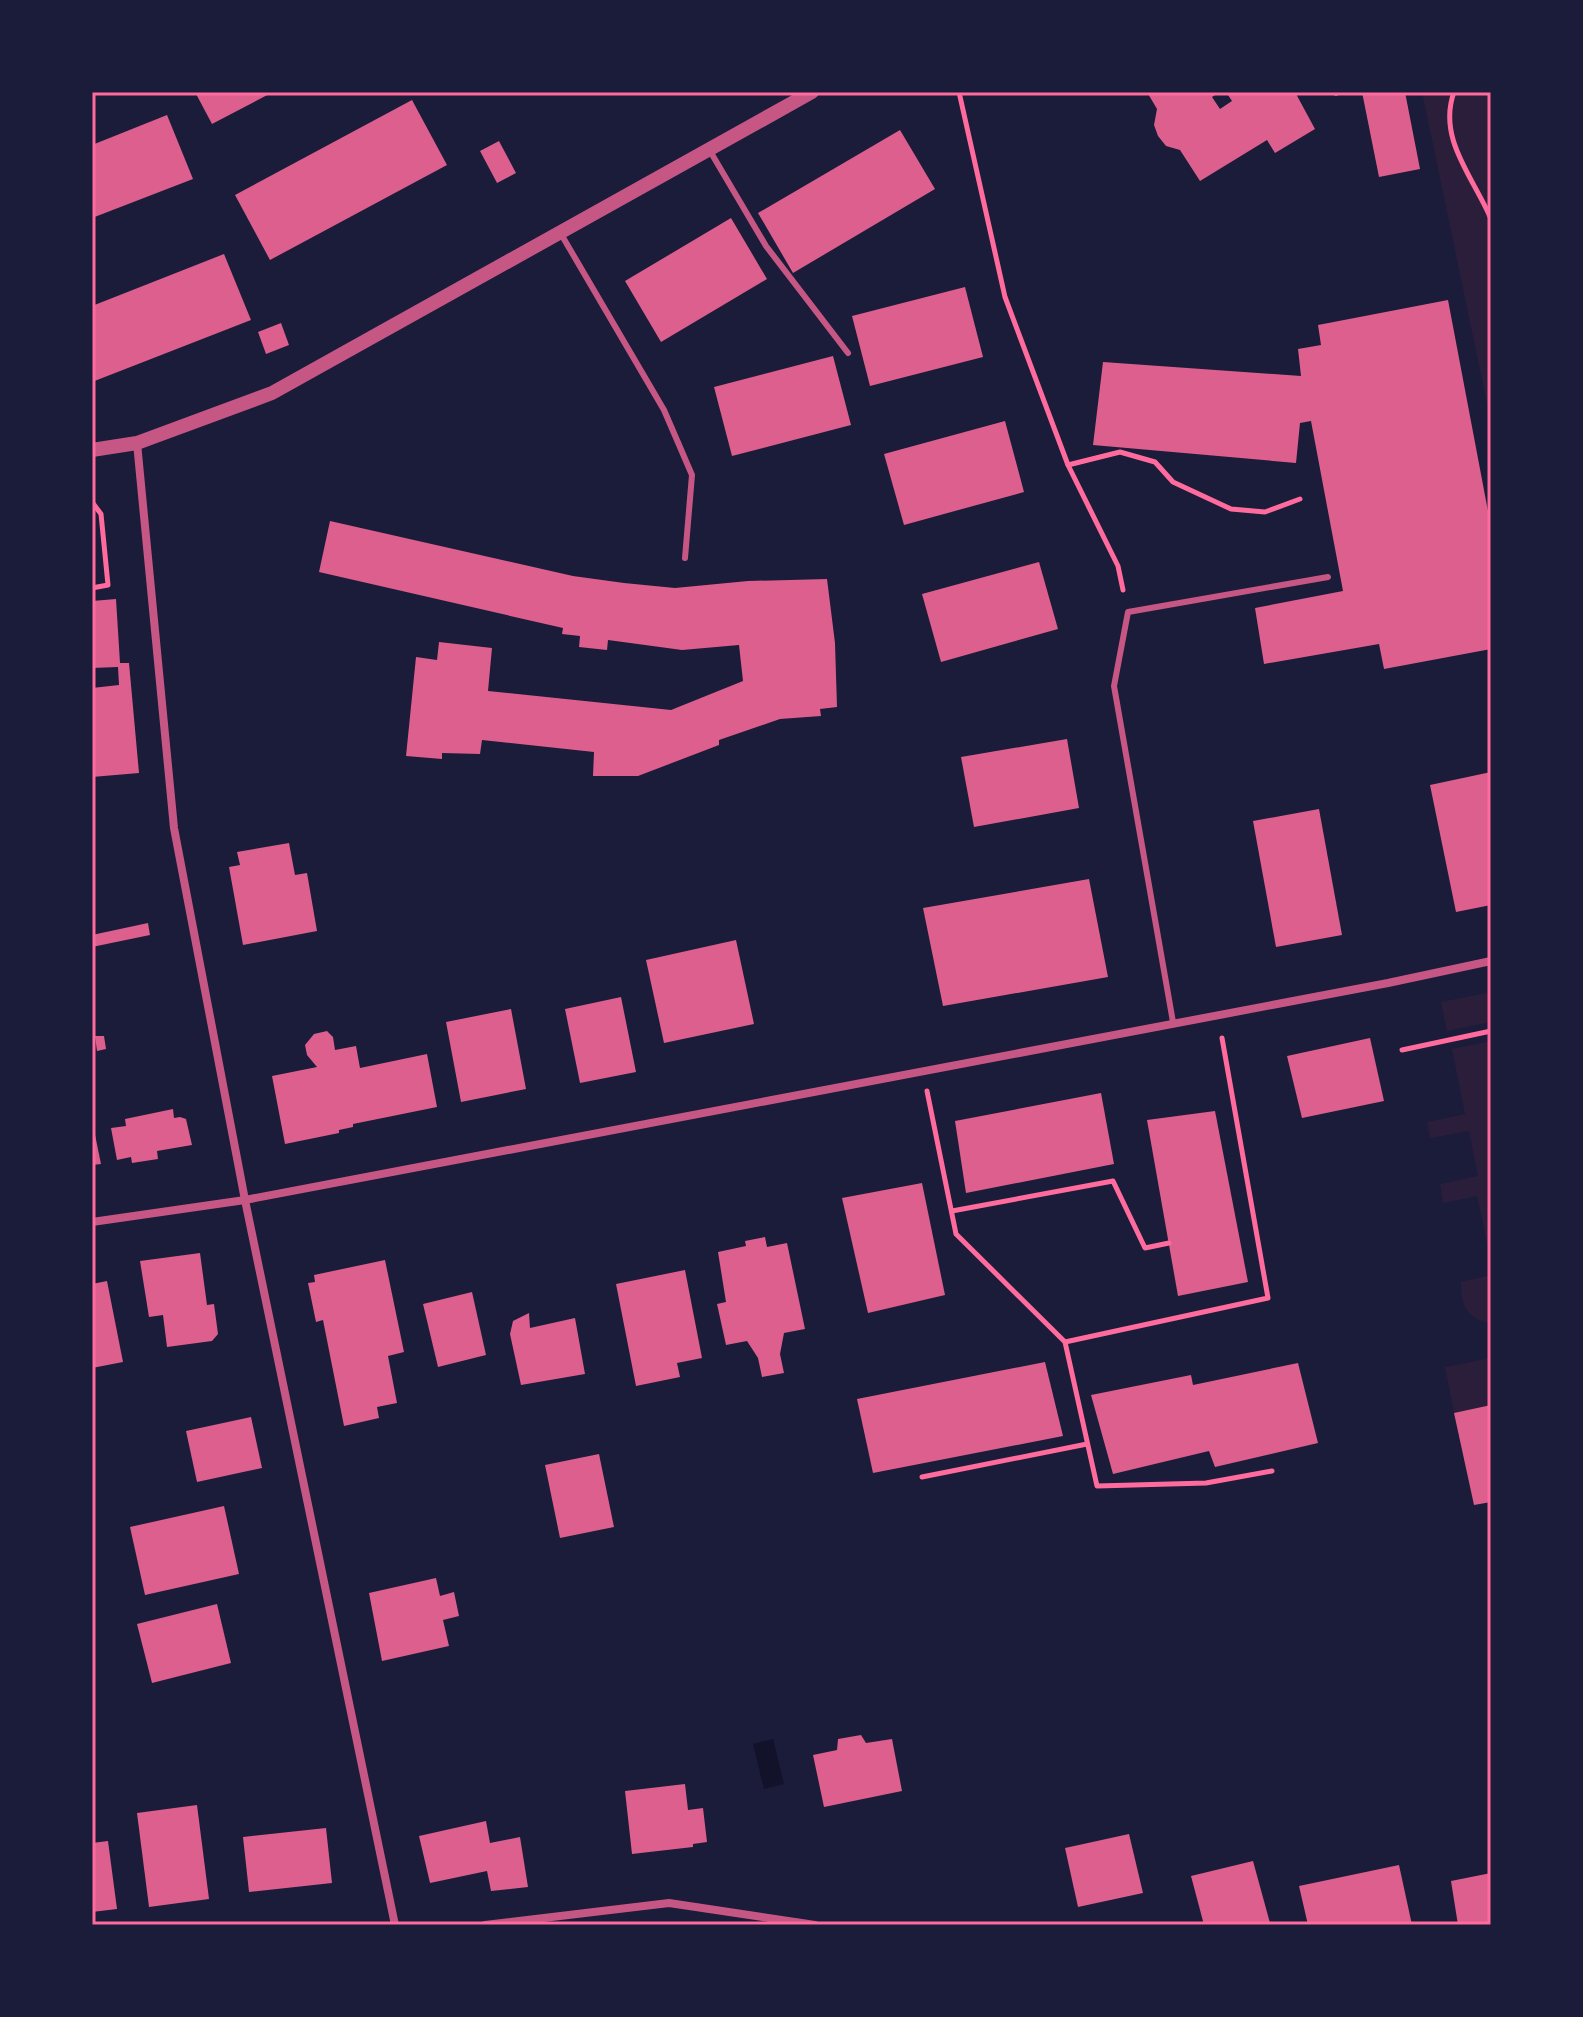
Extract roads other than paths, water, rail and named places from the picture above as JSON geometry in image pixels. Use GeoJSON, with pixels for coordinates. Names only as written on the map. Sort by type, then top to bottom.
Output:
{"type":"FeatureCollection","features":[{"type":"Feature","properties":{"kind":"street"},"geometry":{"type":"LineString","coordinates":[[92,450],[137,443],[272,393],[812,92]]}},
{"type":"Feature","properties":{"kind":"street"},"geometry":{"type":"LineString","coordinates":[[137,443],[174,828],[245,1200],[395,1925]]}},
{"type":"Feature","properties":{"kind":"street"},"geometry":{"type":"LineString","coordinates":[[92,1222],[245,1200],[1491,961]]}},
{"type":"Feature","properties":{"kind":"street"},"geometry":{"type":"LineString","coordinates":[[485,1925],[669,1903],[815,1925]]}},
{"type":"Feature","properties":{"kind":"lane"},"geometry":{"type":"LineString","coordinates":[[710,151],[766,246],[848,353]]}},
{"type":"Feature","properties":{"kind":"lane"},"geometry":{"type":"LineString","coordinates":[[561,234],[664,410],[692,475],[685,558]]}},
{"type":"Feature","properties":{"kind":"lane"},"geometry":{"type":"LineString","coordinates":[[1173,1022],[1114,686],[1128,612],[1328,577]]}}]}
